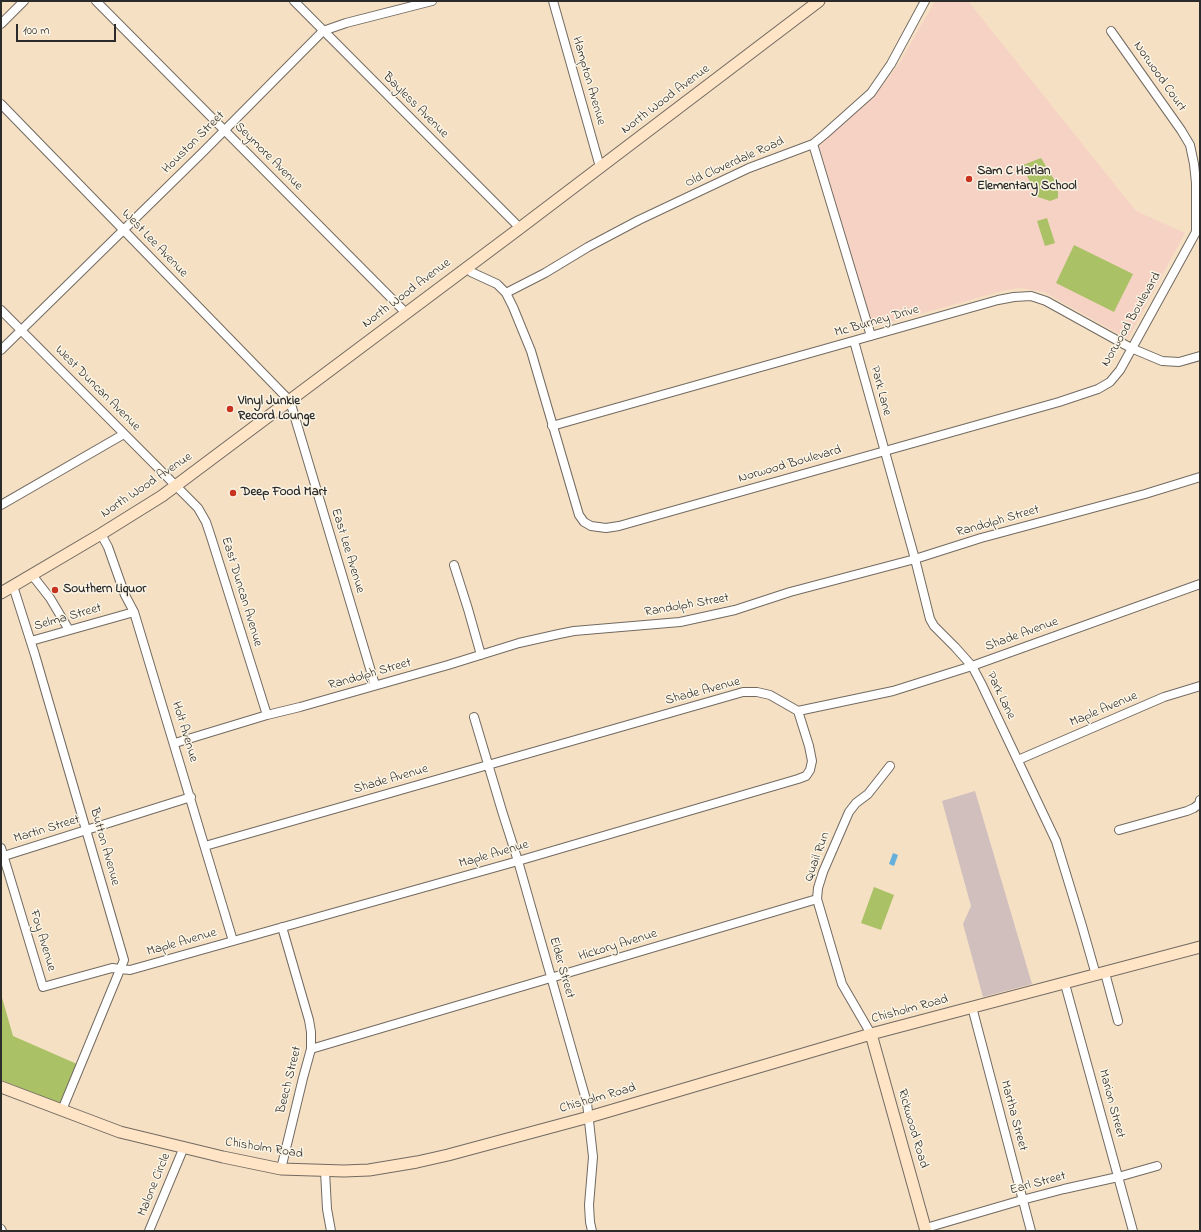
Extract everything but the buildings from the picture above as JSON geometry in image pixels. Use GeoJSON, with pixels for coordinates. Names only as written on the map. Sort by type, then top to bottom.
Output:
{"type":"FeatureCollection","features":[{"type":"Feature","properties":{"kind":"main road","name":"North Wood Avenue"},"geometry":{"type":"LineString","coordinates":[[1,593],[142,510],[290,401],[819,1]]}},
{"type":"Feature","properties":{"kind":"main road","name":"Chisholm Road"},"geometry":{"type":"LineString","coordinates":[[1,1087],[120,1132],[241,1161],[281,1169],[325,1171],[368,1170],[416,1162],[589,1117],[871,1034],[1028,992],[1065,984],[1200,947]]}},
{"type":"Feature","properties":{"kind":"main road","name":"Rickwood Road"},"geometry":{"type":"LineString","coordinates":[[871,1034],[926,1230]]}},
{"type":"Feature","properties":{"kind":"street"},"geometry":{"type":"LineString","coordinates":[[1,24],[24,1]]}},
{"type":"Feature","properties":{"kind":"street","name":"Seymore Avenue"},"geometry":{"type":"LineString","coordinates":[[96,1],[406,313]]}},
{"type":"Feature","properties":{"kind":"street","name":"Bayless Avenue"},"geometry":{"type":"LineString","coordinates":[[294,1],[520,228]]}},
{"type":"Feature","properties":{"kind":"street","name":"Houston Street"},"geometry":{"type":"LineString","coordinates":[[1,350],[22,331],[324,31],[346,23],[432,1]]}},
{"type":"Feature","properties":{"kind":"street","name":"Hampton Avenue"},"geometry":{"type":"LineString","coordinates":[[553,1],[600,167]]}},
{"type":"Feature","properties":{"kind":"street","name":"Old Cloverdale Road"},"geometry":{"type":"LineString","coordinates":[[506,293],[545,273],[588,247],[639,220],[749,168],[813,144],[871,93],[891,64],[925,1]]}},
{"type":"Feature","properties":{"kind":"street","name":"Norwood Court"},"geometry":{"type":"LineString","coordinates":[[1111,32],[1190,146],[1194,164],[1198,231]]}},
{"type":"Feature","properties":{"kind":"street","name":"West Lee Avenue"},"geometry":{"type":"LineString","coordinates":[[1,104],[290,401]]}},
{"type":"Feature","properties":{"kind":"street"},"geometry":{"type":"LineString","coordinates":[[813,144],[871,336]]}},
{"type":"Feature","properties":{"kind":"street","name":"Norwood Boulevard"},"geometry":{"type":"LineString","coordinates":[[466,267],[471,272],[497,284],[506,293],[531,351],[579,515],[584,522],[599,528],[620,526],[1080,396],[1098,389],[1110,382],[1120,370],[1198,231]]}},
{"type":"Feature","properties":{"kind":"street","name":"Mc Burney Drive"},"geometry":{"type":"LineString","coordinates":[[552,426],[998,300],[1014,297],[1032,296],[1046,302],[1131,348],[1162,361],[1179,362],[1200,356]]}},
{"type":"Feature","properties":{"kind":"street","name":"West Duncan Avenue"},"geometry":{"type":"LineString","coordinates":[[1,310],[176,485]]}},
{"type":"Feature","properties":{"kind":"street","name":"Park Lane"},"geometry":{"type":"LineString","coordinates":[[854,341],[915,559],[930,619],[934,626],[972,666],[1056,841],[1082,926],[1118,1021]]}},
{"type":"Feature","properties":{"kind":"street","name":"East Lee Avenue"},"geometry":{"type":"LineString","coordinates":[[290,401],[375,686]]}},
{"type":"Feature","properties":{"kind":"street"},"geometry":{"type":"LineString","coordinates":[[1,505],[124,434]]}},
{"type":"Feature","properties":{"kind":"street","name":"Randolph Street"},"geometry":{"type":"LineString","coordinates":[[175,743],[267,715],[448,665],[519,643],[574,631],[631,627],[688,620],[735,610],[790,592],[915,559],[981,538],[1145,494],[1200,477]]}},
{"type":"Feature","properties":{"kind":"street","name":"East Duncan Avenue"},"geometry":{"type":"LineString","coordinates":[[176,485],[198,508],[206,522],[267,715]]}},
{"type":"Feature","properties":{"kind":"street","name":"Holt Avenue"},"geometry":{"type":"LineString","coordinates":[[101,534],[108,547],[125,595],[134,612],[175,743],[233,941]]}},
{"type":"Feature","properties":{"kind":"street"},"geometry":{"type":"LineString","coordinates":[[454,565],[481,655]]}},
{"type":"Feature","properties":{"kind":"street"},"geometry":{"type":"LineString","coordinates":[[32,575],[50,598],[69,630]]}},
{"type":"Feature","properties":{"kind":"street","name":"Shade Avenue"},"geometry":{"type":"LineString","coordinates":[[205,846],[743,692],[758,692],[770,695],[798,711],[893,691],[972,666],[1200,584]]}},
{"type":"Feature","properties":{"kind":"street","name":"Button Avenue"},"geometry":{"type":"LineString","coordinates":[[13,586],[31,641],[124,960],[62,1110]]}},
{"type":"Feature","properties":{"kind":"street","name":"Selma Street"},"geometry":{"type":"LineString","coordinates":[[31,641],[134,612]]}},
{"type":"Feature","properties":{"kind":"street","name":"Maple Avenue"},"geometry":{"type":"LineString","coordinates":[[1018,760],[1164,697],[1200,686]]}},
{"type":"Feature","properties":{"kind":"street","name":"Maple Avenue"},"geometry":{"type":"LineString","coordinates":[[121,969],[130,970],[518,861],[806,776],[810,770],[812,761],[798,711]]}},
{"type":"Feature","properties":{"kind":"street","name":"Elder Street"},"geometry":{"type":"LineString","coordinates":[[474,717],[518,861],[587,1103],[593,1156],[589,1206],[592,1231]]}},
{"type":"Feature","properties":{"kind":"street","name":"Quail Run"},"geometry":{"type":"LineString","coordinates":[[871,1034],[842,984],[817,899],[818,888],[823,872],[849,812],[856,803],[868,794],[890,766]]}},
{"type":"Feature","properties":{"kind":"street","name":"Martin Street"},"geometry":{"type":"LineString","coordinates":[[2,854],[87,830],[191,797]]}},
{"type":"Feature","properties":{"kind":"street"},"geometry":{"type":"LineString","coordinates":[[1119,830],[1187,811],[1199,804],[1200,800]]}},
{"type":"Feature","properties":{"kind":"street","name":"Foy Avenue"},"geometry":{"type":"LineString","coordinates":[[2,854],[43,987],[112,968],[121,969]]}},
{"type":"Feature","properties":{"kind":"street","name":"Hickory Avenue"},"geometry":{"type":"LineString","coordinates":[[311,1049],[552,979],[817,899]]}},
{"type":"Feature","properties":{"kind":"street","name":"Beech Street"},"geometry":{"type":"LineString","coordinates":[[281,1169],[311,1049],[312,1032],[310,1020],[282,927]]}},
{"type":"Feature","properties":{"kind":"street","name":"Marion Street"},"geometry":{"type":"LineString","coordinates":[[1065,984],[1133,1231]]}},
{"type":"Feature","properties":{"kind":"street","name":"Martha Street"},"geometry":{"type":"LineString","coordinates":[[972,1007],[1031,1231]]}},
{"type":"Feature","properties":{"kind":"street","name":"Malone Circle"},"geometry":{"type":"LineString","coordinates":[[149,1231],[184,1147]]}},
{"type":"Feature","properties":{"kind":"street","name":"Earl Street"},"geometry":{"type":"LineString","coordinates":[[926,1230],[1022,1200],[1157,1166]]}},
{"type":"Feature","properties":{"kind":"street"},"geometry":{"type":"LineString","coordinates":[[325,1171],[327,1209],[331,1231]]}},
{"type":"Feature","properties":{"kind":"shaded area","name":"Sam C Harlan Elementary School"},"geometry":{"type":"Polygon","coordinates":[[[935,1],[968,1],[1136,211],[1185,233],[1128,339],[1044,292],[1021,288],[1006,290],[873,327],[819,146],[877,93],[900,62],[935,1]]]}},
{"type":"Feature","properties":{"kind":"shaded area"},"geometry":{"type":"Polygon","coordinates":[[[975,791],[1032,984],[983,997],[963,924],[971,906],[942,801],[975,791]]]}},
{"type":"Feature","properties":{"kind":"green space"},"geometry":{"type":"Polygon","coordinates":[[[1041,158],[1058,186],[1058,198],[1050,201],[1038,197],[1023,165],[1041,158]]]}},
{"type":"Feature","properties":{"kind":"green space"},"geometry":{"type":"Polygon","coordinates":[[[1047,218],[1055,243],[1045,246],[1037,221],[1047,218]]]}},
{"type":"Feature","properties":{"kind":"green space"},"geometry":{"type":"Polygon","coordinates":[[[1074,245],[1133,274],[1114,312],[1056,283],[1074,245]]]}},
{"type":"Feature","properties":{"kind":"green space"},"geometry":{"type":"Polygon","coordinates":[[[874,887],[894,895],[881,930],[861,923],[874,887]]]}},
{"type":"Feature","properties":{"kind":"green space"},"geometry":{"type":"Polygon","coordinates":[[[1,994],[13,1036],[77,1064],[61,1104],[1,1080],[1,994]]]}},
{"type":"Feature","properties":{"kind":"water"},"geometry":{"type":"Polygon","coordinates":[[[893,853],[898,855],[894,866],[889,864],[893,853]]]}},
{"type":"Feature","properties":{"kind":"place","name":"Sam C Harlan Elementary School"},"geometry":{"type":"Point","coordinates":[969,179]}},
{"type":"Feature","properties":{"kind":"place","name":"Vinyl Junkie Record Lounge"},"geometry":{"type":"Point","coordinates":[230,409]}},
{"type":"Feature","properties":{"kind":"place","name":"Deep Food Mart"},"geometry":{"type":"Point","coordinates":[233,493]}},
{"type":"Feature","properties":{"kind":"place","name":"Southern Liquor"},"geometry":{"type":"Point","coordinates":[55,590]}}]}
